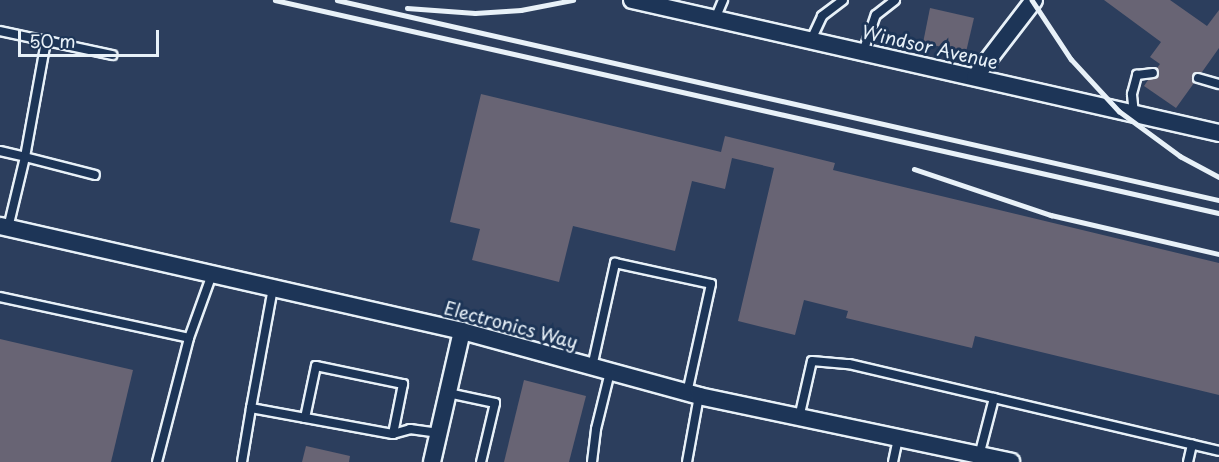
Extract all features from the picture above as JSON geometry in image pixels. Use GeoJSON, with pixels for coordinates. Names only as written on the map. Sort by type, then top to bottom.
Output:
{"type":"FeatureCollection","features":[{"type":"Feature","properties":{"kind":"street","name":"Windsor Avenue"},"geometry":{"type":"LineString","coordinates":[[632,0],[1219,133]]}},
{"type":"Feature","properties":{"kind":"street"},"geometry":{"type":"LineString","coordinates":[[975,77],[1034,0]]}},
{"type":"Feature","properties":{"kind":"street","name":"Electronics Way"},"geometry":{"type":"LineString","coordinates":[[4,227],[462,331],[693,395],[1006,462]]}},
{"type":"Feature","properties":{"kind":"street"},"geometry":{"type":"LineString","coordinates":[[432,462],[462,331]]}},
{"type":"Feature","properties":{"kind":"lane"},"geometry":{"type":"LineString","coordinates":[[715,19],[723,0]]}},
{"type":"Feature","properties":{"kind":"lane"},"geometry":{"type":"LineString","coordinates":[[811,40],[822,16],[843,0]]}},
{"type":"Feature","properties":{"kind":"lane"},"geometry":{"type":"LineString","coordinates":[[863,52],[876,15],[895,0]]}},
{"type":"Feature","properties":{"kind":"lane"},"geometry":{"type":"LineString","coordinates":[[0,31],[112,55]]}},
{"type":"Feature","properties":{"kind":"lane"},"geometry":{"type":"LineString","coordinates":[[4,227],[25,157],[46,41]]}},
{"type":"Feature","properties":{"kind":"lane"},"geometry":{"type":"LineString","coordinates":[[1134,114],[1132,94],[1137,75],[1153,73]]}},
{"type":"Feature","properties":{"kind":"lane"},"geometry":{"type":"LineString","coordinates":[[1198,78],[1219,84]]}},
{"type":"Feature","properties":{"kind":"lane"},"geometry":{"type":"LineString","coordinates":[[0,152],[94,175]]}},
{"type":"Feature","properties":{"kind":"lane"},"geometry":{"type":"LineString","coordinates":[[592,367],[615,263],[711,284],[693,395],[687,462]]}},
{"type":"Feature","properties":{"kind":"lane"},"geometry":{"type":"LineString","coordinates":[[157,462],[189,338],[212,274]]}},
{"type":"Feature","properties":{"kind":"lane"},"geometry":{"type":"LineString","coordinates":[[242,462],[273,288]]}},
{"type":"Feature","properties":{"kind":"lane"},"geometry":{"type":"LineString","coordinates":[[0,297],[189,338]]}},
{"type":"Feature","properties":{"kind":"lane"},"geometry":{"type":"LineString","coordinates":[[799,418],[812,361],[849,364],[1219,451]]}},
{"type":"Feature","properties":{"kind":"lane"},"geometry":{"type":"LineString","coordinates":[[305,418],[316,366],[404,384],[393,434]]}},
{"type":"Feature","properties":{"kind":"lane"},"geometry":{"type":"LineString","coordinates":[[592,462],[596,429],[610,372]]}},
{"type":"Feature","properties":{"kind":"lane"},"geometry":{"type":"LineString","coordinates":[[448,393],[495,403],[481,462]]}},
{"type":"Feature","properties":{"kind":"lane"},"geometry":{"type":"LineString","coordinates":[[979,456],[994,398]]}},
{"type":"Feature","properties":{"kind":"lane"},"geometry":{"type":"LineString","coordinates":[[252,408],[393,434],[410,429],[439,433]]}},
{"type":"Feature","properties":{"kind":"lane"},"geometry":{"type":"LineString","coordinates":[[893,462],[898,439]]}},
{"type":"Feature","properties":{"kind":"lane"},"geometry":{"type":"LineString","coordinates":[[1188,462],[1192,444]]}},
{"type":"Feature","properties":{"kind":"building"},"geometry":{"type":"Polygon","coordinates":[[[1104,0],[1170,0],[1207,26],[1219,10],[1219,48],[1202,72],[1193,74],[1194,83],[1176,108],[1144,86],[1148,80],[1159,75],[1157,68],[1160,64],[1150,57],[1161,42],[1104,0]]]}},
{"type":"Feature","properties":{"kind":"building"},"geometry":{"type":"Polygon","coordinates":[[[930,8],[974,18],[966,52],[923,43],[930,8]]]}},
{"type":"Feature","properties":{"kind":"building"},"geometry":{"type":"Polygon","coordinates":[[[481,94],[721,152],[725,136],[835,163],[833,170],[1219,263],[1219,395],[975,336],[972,348],[846,318],[848,311],[804,300],[795,335],[738,321],[774,168],[732,158],[725,189],[692,181],[675,251],[573,226],[559,282],[472,260],[480,229],[450,222],[481,94]]]}},
{"type":"Feature","properties":{"kind":"building"},"geometry":{"type":"Polygon","coordinates":[[[0,339],[133,370],[111,462],[0,462],[0,339]]]}},
{"type":"Feature","properties":{"kind":"building"},"geometry":{"type":"Polygon","coordinates":[[[524,380],[586,396],[569,462],[504,462],[524,380]]]}},
{"type":"Feature","properties":{"kind":"building"},"geometry":{"type":"Polygon","coordinates":[[[306,446],[350,456],[349,462],[302,462],[306,446]]]}},
{"type":"Feature","properties":{"kind":"railway"},"geometry":{"type":"LineString","coordinates":[[275,0],[1219,213]]}},
{"type":"Feature","properties":{"kind":"railway"},"geometry":{"type":"LineString","coordinates":[[337,0],[1219,200]]}},
{"type":"Feature","properties":{"kind":"railway"},"geometry":{"type":"LineString","coordinates":[[407,8],[475,13],[521,10],[573,0]]}},
{"type":"Feature","properties":{"kind":"railway"},"geometry":{"type":"LineString","coordinates":[[1032,0],[1071,59],[1119,111],[1180,156],[1219,177]]}},
{"type":"Feature","properties":{"kind":"railway"},"geometry":{"type":"LineString","coordinates":[[914,169],[1051,215],[1219,254]]}}]}
